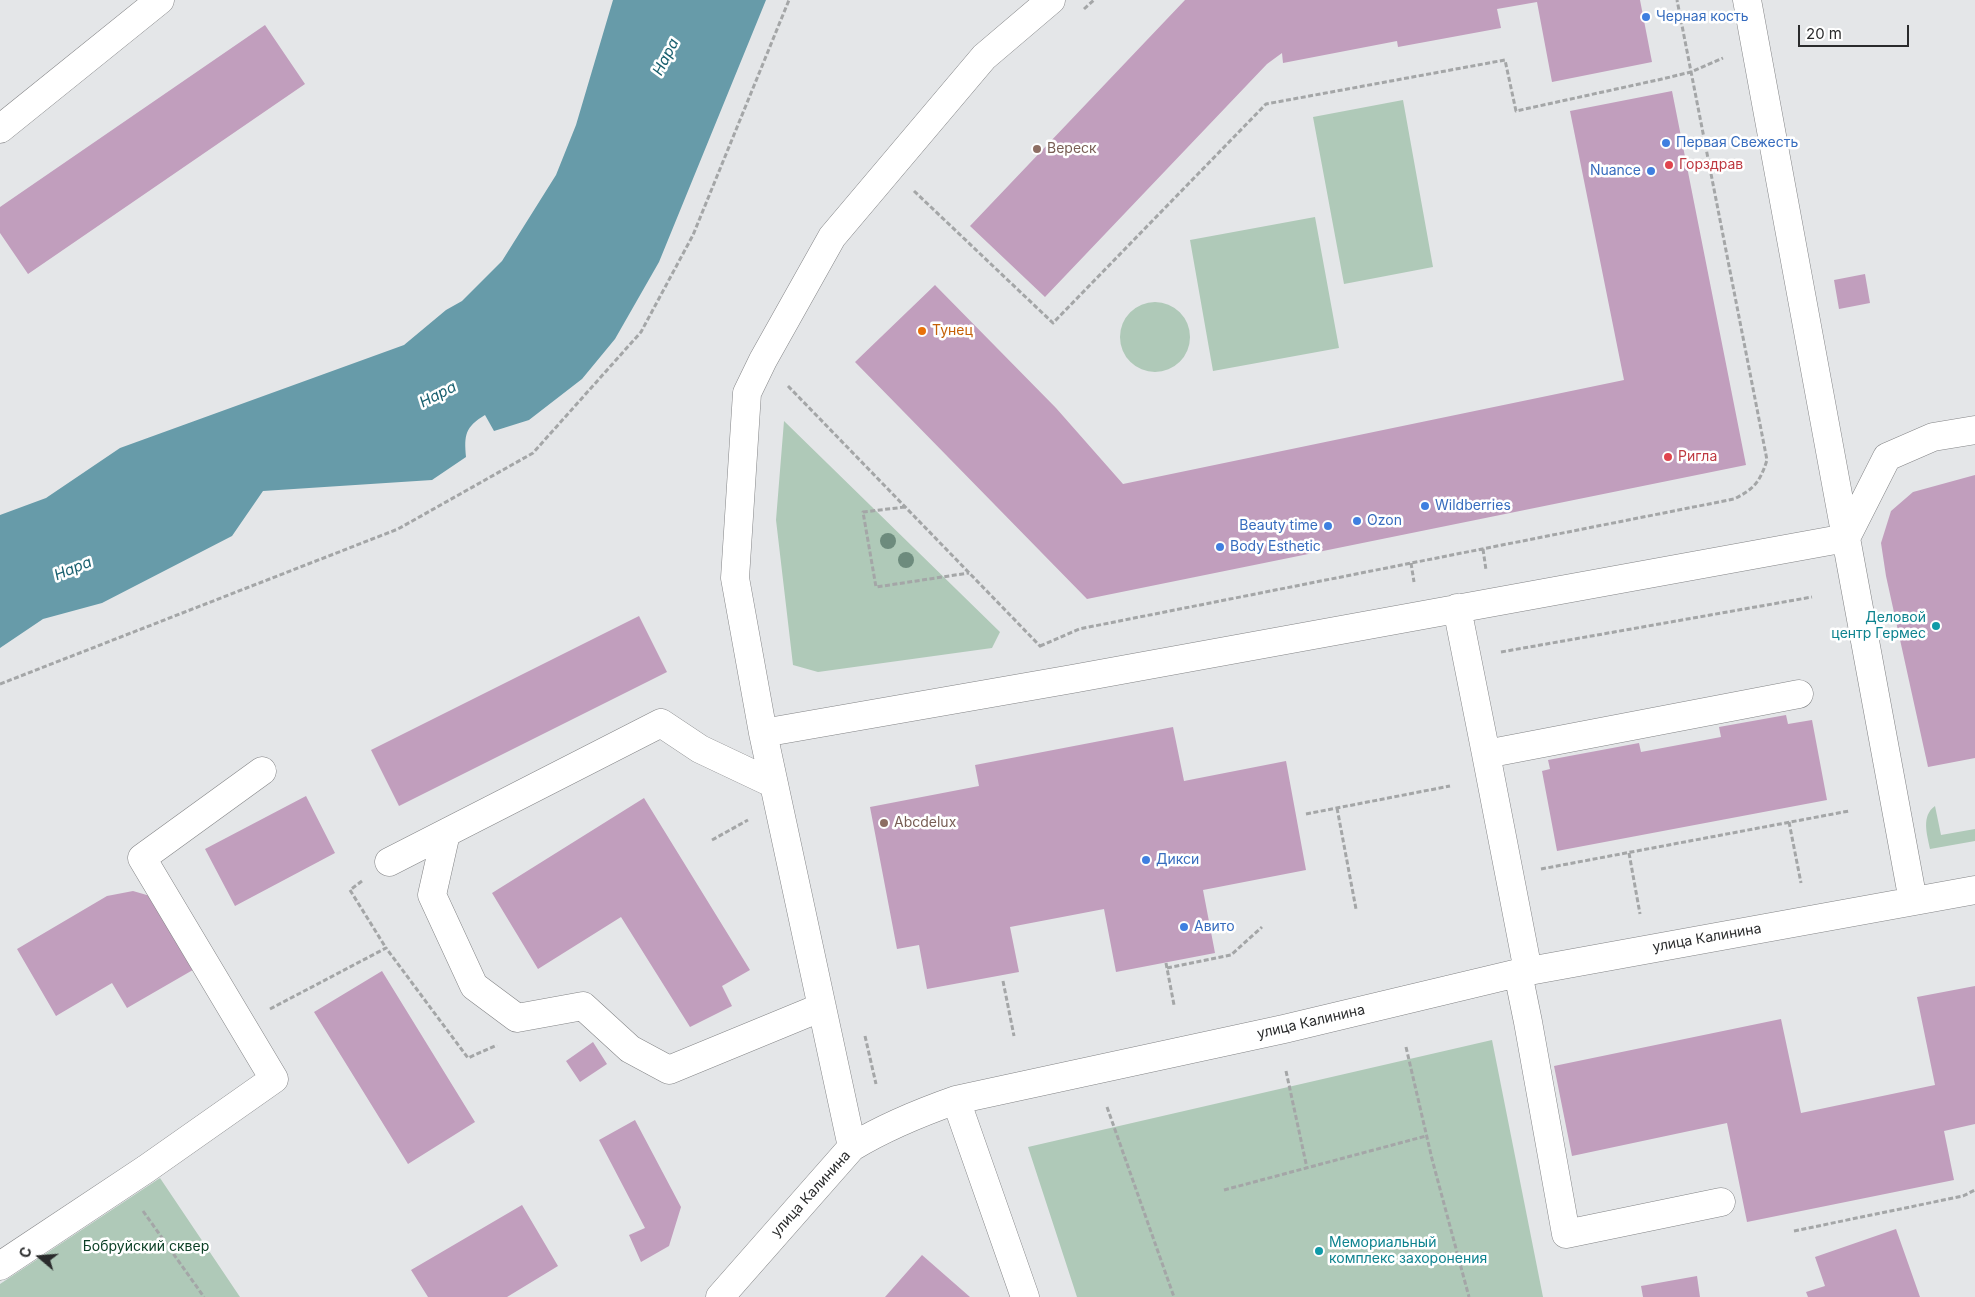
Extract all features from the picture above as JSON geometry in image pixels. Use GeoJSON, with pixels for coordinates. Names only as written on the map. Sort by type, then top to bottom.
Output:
{"type":"FeatureCollection","features":[{"type":"Feature","properties":{"kind":"street"},"geometry":{"type":"LineString","coordinates":[[0,129],[160,0]]}},
{"type":"Feature","properties":{"kind":"street"},"geometry":{"type":"LineString","coordinates":[[852,1147],[763,733],[735,578],[747,393],[763,360],[832,237],[984,57],[1051,0]]}},
{"type":"Feature","properties":{"kind":"street"},"geometry":{"type":"LineString","coordinates":[[1747,0],[1913,901]]}},
{"type":"Feature","properties":{"kind":"street"},"geometry":{"type":"LineString","coordinates":[[1846,538],[1887,457],[1934,437],[1975,430]]}},
{"type":"Feature","properties":{"kind":"street"},"geometry":{"type":"LineString","coordinates":[[763,733],[1072,679],[1846,538]]}},
{"type":"Feature","properties":{"kind":"street"},"geometry":{"type":"LineString","coordinates":[[1457,608],[1486,754],[1523,972],[1528,1022],[1566,1234],[1721,1202]]}},
{"type":"Feature","properties":{"kind":"street"},"geometry":{"type":"LineString","coordinates":[[1486,754],[1799,694]]}},
{"type":"Feature","properties":{"kind":"street"},"geometry":{"type":"LineString","coordinates":[[389,862],[661,724],[700,749],[774,784]]}},
{"type":"Feature","properties":{"kind":"street"},"geometry":{"type":"LineString","coordinates":[[0,1266],[124,1184],[274,1079],[142,858],[262,771]]}},
{"type":"Feature","properties":{"kind":"street"},"geometry":{"type":"LineString","coordinates":[[446,833],[432,895],[474,986],[516,1018],[584,1006],[630,1049],[669,1070],[822,1007]]}},
{"type":"Feature","properties":{"kind":"street","name":"улица Калинина"},"geometry":{"type":"LineString","coordinates":[[720,1297],[852,1147],[875,1133],[908,1118],[956,1100],[1284,1029],[1523,972],[1975,890]]}},
{"type":"Feature","properties":{"kind":"street"},"geometry":{"type":"LineString","coordinates":[[956,1100],[1025,1297]]}},
{"type":"Feature","properties":{"kind":"path"},"geometry":{"type":"LineString","coordinates":[[0,684],[398,529],[533,453],[641,332],[693,235],[789,0]]}},
{"type":"Feature","properties":{"kind":"path"},"geometry":{"type":"LineString","coordinates":[[1079,13],[1094,0]]}},
{"type":"Feature","properties":{"kind":"path"},"geometry":{"type":"LineString","coordinates":[[1040,646],[1080,629],[1734,499],[1751,490],[1762,476],[1766,460],[1677,0]]}},
{"type":"Feature","properties":{"kind":"path"},"geometry":{"type":"LineString","coordinates":[[890,168],[1053,323],[1266,104],[1505,60],[1516,110],[1662,80],[1691,72],[1755,44]]}},
{"type":"Feature","properties":{"kind":"path"},"geometry":{"type":"LineString","coordinates":[[783,391],[786,384],[1072,679]]}},
{"type":"Feature","properties":{"kind":"path"},"geometry":{"type":"LineString","coordinates":[[905,507],[863,512],[876,587],[970,573]]}},
{"type":"Feature","properties":{"kind":"path"},"geometry":{"type":"LineString","coordinates":[[1501,652],[1812,597]]}},
{"type":"Feature","properties":{"kind":"path"},"geometry":{"type":"LineString","coordinates":[[1306,814],[1450,786]]}},
{"type":"Feature","properties":{"kind":"path"},"geometry":{"type":"LineString","coordinates":[[1337,808],[1356,909]]}},
{"type":"Feature","properties":{"kind":"path"},"geometry":{"type":"LineString","coordinates":[[1538,869],[1850,811]]}},
{"type":"Feature","properties":{"kind":"path"},"geometry":{"type":"LineString","coordinates":[[712,840],[748,820]]}},
{"type":"Feature","properties":{"kind":"path"},"geometry":{"type":"LineString","coordinates":[[1789,822],[1801,883]]}},
{"type":"Feature","properties":{"kind":"path"},"geometry":{"type":"LineString","coordinates":[[1629,852],[1640,914]]}},
{"type":"Feature","properties":{"kind":"path"},"geometry":{"type":"LineString","coordinates":[[389,862],[350,890],[386,948],[468,1058],[504,1042]]}},
{"type":"Feature","properties":{"kind":"path"},"geometry":{"type":"LineString","coordinates":[[1167,968],[1231,955],[1262,927]]}},
{"type":"Feature","properties":{"kind":"path"},"geometry":{"type":"LineString","coordinates":[[241,1024],[386,948]]}},
{"type":"Feature","properties":{"kind":"path"},"geometry":{"type":"LineString","coordinates":[[1166,962],[1174,1005]]}},
{"type":"Feature","properties":{"kind":"path"},"geometry":{"type":"LineString","coordinates":[[1003,981],[1014,1036]]}},
{"type":"Feature","properties":{"kind":"path"},"geometry":{"type":"LineString","coordinates":[[863,1027],[876,1084]]}},
{"type":"Feature","properties":{"kind":"path"},"geometry":{"type":"LineString","coordinates":[[1406,1047],[1426,1136],[1469,1297]]}},
{"type":"Feature","properties":{"kind":"path"},"geometry":{"type":"LineString","coordinates":[[1286,1071],[1307,1168]]}},
{"type":"Feature","properties":{"kind":"path"},"geometry":{"type":"LineString","coordinates":[[1107,1107],[1174,1297]]}},
{"type":"Feature","properties":{"kind":"path"},"geometry":{"type":"LineString","coordinates":[[1224,1190],[1426,1136]]}},
{"type":"Feature","properties":{"kind":"path"},"geometry":{"type":"LineString","coordinates":[[124,1184],[204,1297]]}},
{"type":"Feature","properties":{"kind":"path"},"geometry":{"type":"LineString","coordinates":[[1794,1231],[1963,1196],[1975,1190]]}},
{"type":"Feature","properties":{"kind":"green space"},"geometry":{"type":"Polygon","coordinates":[[[1403,100],[1433,267],[1344,284],[1313,117],[1403,100]]]}},
{"type":"Feature","properties":{"kind":"green space"},"geometry":{"type":"Polygon","coordinates":[[[1315,217],[1339,348],[1213,371],[1190,240],[1315,217]]]}},
{"type":"Feature","properties":{"kind":"green space"},"geometry":{"type":"Polygon","coordinates":[[[1155,302],[1168,305],[1180,312],[1187,324],[1190,337],[1187,350],[1180,362],[1168,369],[1155,372],[1142,369],[1130,362],[1123,350],[1120,337],[1123,324],[1130,312],[1142,305],[1155,302]]]}},
{"type":"Feature","properties":{"kind":"green space"},"geometry":{"type":"Polygon","coordinates":[[[784,421],[1000,632],[992,648],[818,672],[793,665],[776,520],[784,421]]]}},
{"type":"Feature","properties":{"kind":"green space"},"geometry":{"type":"Polygon","coordinates":[[[1935,806],[1941,835],[1975,829],[1975,841],[1930,849],[1926,820],[1935,806]]]}},
{"type":"Feature","properties":{"kind":"green space"},"geometry":{"type":"Polygon","coordinates":[[[1492,1040],[1543,1297],[1077,1297],[1028,1147],[1492,1040]]]}},
{"type":"Feature","properties":{"kind":"green space","name":"Бобруйский сквер"},"geometry":{"type":"Polygon","coordinates":[[[160,1178],[240,1297],[0,1297],[0,1284],[160,1178]]]}},
{"type":"Feature","properties":{"kind":"water","name":"Нара"},"geometry":{"type":"Polygon","coordinates":[[[613,0],[766,0],[659,262],[615,339],[582,379],[529,420],[494,431],[485,415],[478,419],[467,432],[465,443],[466,457],[432,480],[263,491],[232,536],[102,603],[43,619],[0,648],[0,515],[46,498],[120,448],[404,345],[446,310],[462,301],[502,261],[556,175],[576,125],[613,0]]]}},
{"type":"Feature","properties":{"kind":"building"},"geometry":{"type":"Polygon","coordinates":[[[1185,0],[1640,0],[1652,62],[1552,82],[1537,2],[1497,9],[1501,28],[1398,47],[1397,41],[1283,63],[1282,53],[1267,64],[1045,297],[970,226],[1185,0]]]}},
{"type":"Feature","properties":{"kind":"building"},"geometry":{"type":"Polygon","coordinates":[[[265,25],[305,84],[28,274],[0,233],[0,207],[265,25]]]}},
{"type":"Feature","properties":{"kind":"building"},"geometry":{"type":"Polygon","coordinates":[[[1672,91],[1746,465],[1087,599],[855,362],[935,285],[1056,408],[1123,484],[1624,380],[1570,111],[1672,91]]]}},
{"type":"Feature","properties":{"kind":"building"},"geometry":{"type":"Polygon","coordinates":[[[1865,274],[1870,303],[1839,309],[1834,280],[1865,274]]]}},
{"type":"Feature","properties":{"kind":"building","name":"Деловой центр Гермес"},"geometry":{"type":"Polygon","coordinates":[[[1975,475],[1975,758],[1928,767],[1886,576],[1881,543],[1891,511],[1913,492],[1975,475]]]}},
{"type":"Feature","properties":{"kind":"building"},"geometry":{"type":"Polygon","coordinates":[[[639,616],[667,672],[399,806],[371,750],[639,616]]]}},
{"type":"Feature","properties":{"kind":"building"},"geometry":{"type":"Polygon","coordinates":[[[1786,715],[1788,724],[1812,720],[1827,800],[1557,851],[1542,771],[1550,769],[1548,760],[1639,743],[1641,752],[1721,737],[1719,727],[1786,715]]]}},
{"type":"Feature","properties":{"kind":"building"},"geometry":{"type":"Polygon","coordinates":[[[1173,727],[1184,781],[1286,761],[1306,870],[1203,890],[1215,953],[1116,972],[1104,909],[1010,927],[1019,972],[927,989],[919,945],[897,949],[870,807],[979,786],[975,765],[1173,727]]]}},
{"type":"Feature","properties":{"kind":"building"},"geometry":{"type":"Polygon","coordinates":[[[306,796],[335,853],[235,906],[205,849],[306,796]]]}},
{"type":"Feature","properties":{"kind":"building"},"geometry":{"type":"Polygon","coordinates":[[[644,798],[750,970],[722,986],[732,1006],[690,1027],[621,917],[538,969],[492,893],[644,798]]]}},
{"type":"Feature","properties":{"kind":"building"},"geometry":{"type":"Polygon","coordinates":[[[133,891],[157,898],[198,967],[127,1008],[112,983],[56,1016],[17,949],[107,896],[133,891]]]}},
{"type":"Feature","properties":{"kind":"building"},"geometry":{"type":"Polygon","coordinates":[[[382,971],[475,1122],[408,1164],[314,1012],[382,971]]]}},
{"type":"Feature","properties":{"kind":"building"},"geometry":{"type":"Polygon","coordinates":[[[1975,986],[1975,1124],[1944,1131],[1954,1180],[1747,1222],[1727,1123],[1572,1156],[1554,1066],[1781,1019],[1801,1113],[1935,1085],[1917,997],[1975,986]]]}},
{"type":"Feature","properties":{"kind":"building"},"geometry":{"type":"Polygon","coordinates":[[[593,1042],[607,1064],[580,1082],[566,1061],[593,1042]]]}},
{"type":"Feature","properties":{"kind":"building"},"geometry":{"type":"Polygon","coordinates":[[[635,1120],[681,1207],[669,1246],[641,1262],[629,1235],[645,1228],[599,1140],[635,1120]]]}},
{"type":"Feature","properties":{"kind":"building"},"geometry":{"type":"Polygon","coordinates":[[[522,1205],[558,1266],[507,1297],[428,1297],[411,1270],[522,1205]]]}},
{"type":"Feature","properties":{"kind":"building"},"geometry":{"type":"Polygon","coordinates":[[[1896,1229],[1920,1297],[1808,1297],[1806,1292],[1825,1286],[1815,1257],[1896,1229]]]}},
{"type":"Feature","properties":{"kind":"building"},"geometry":{"type":"Polygon","coordinates":[[[922,1255],[970,1297],[885,1297],[922,1255]]]}},
{"type":"Feature","properties":{"kind":"building"},"geometry":{"type":"Polygon","coordinates":[[[1697,1276],[1700,1297],[1643,1297],[1641,1286],[1697,1276]]]}},
{"type":"Feature","properties":{"kind":"place","name":"Черная кость"},"geometry":{"type":"Point","coordinates":[1646,17]}},
{"type":"Feature","properties":{"kind":"place","name":"Первая Свежесть"},"geometry":{"type":"Point","coordinates":[1666,143]}},
{"type":"Feature","properties":{"kind":"place","name":"Вереcк"},"geometry":{"type":"Point","coordinates":[1037,149]}},
{"type":"Feature","properties":{"kind":"place","name":"Горздрав"},"geometry":{"type":"Point","coordinates":[1669,165]}},
{"type":"Feature","properties":{"kind":"place","name":"Nuance"},"geometry":{"type":"Point","coordinates":[1651,171]}},
{"type":"Feature","properties":{"kind":"place","name":"Тунец"},"geometry":{"type":"Point","coordinates":[922,331]}},
{"type":"Feature","properties":{"kind":"place","name":"Ригла"},"geometry":{"type":"Point","coordinates":[1668,457]}},
{"type":"Feature","properties":{"kind":"place","name":"Wildberries"},"geometry":{"type":"Point","coordinates":[1425,506]}},
{"type":"Feature","properties":{"kind":"place","name":"Ozon"},"geometry":{"type":"Point","coordinates":[1357,521]}},
{"type":"Feature","properties":{"kind":"place","name":"Beauty time"},"geometry":{"type":"Point","coordinates":[1328,526]}},
{"type":"Feature","properties":{"kind":"place","name":"Body Esthetic"},"geometry":{"type":"Point","coordinates":[1220,547]}},
{"type":"Feature","properties":{"kind":"place","name":"Деловой центр Гермес"},"geometry":{"type":"Point","coordinates":[1936,626]}},
{"type":"Feature","properties":{"kind":"place","name":"Abcdelux"},"geometry":{"type":"Point","coordinates":[884,823]}},
{"type":"Feature","properties":{"kind":"place","name":"Дикси"},"geometry":{"type":"Point","coordinates":[1146,860]}},
{"type":"Feature","properties":{"kind":"place","name":"Авито"},"geometry":{"type":"Point","coordinates":[1184,927]}},
{"type":"Feature","properties":{"kind":"place","name":"Мемориальный комплекс захоронения"},"geometry":{"type":"Point","coordinates":[1319,1251]}}]}
